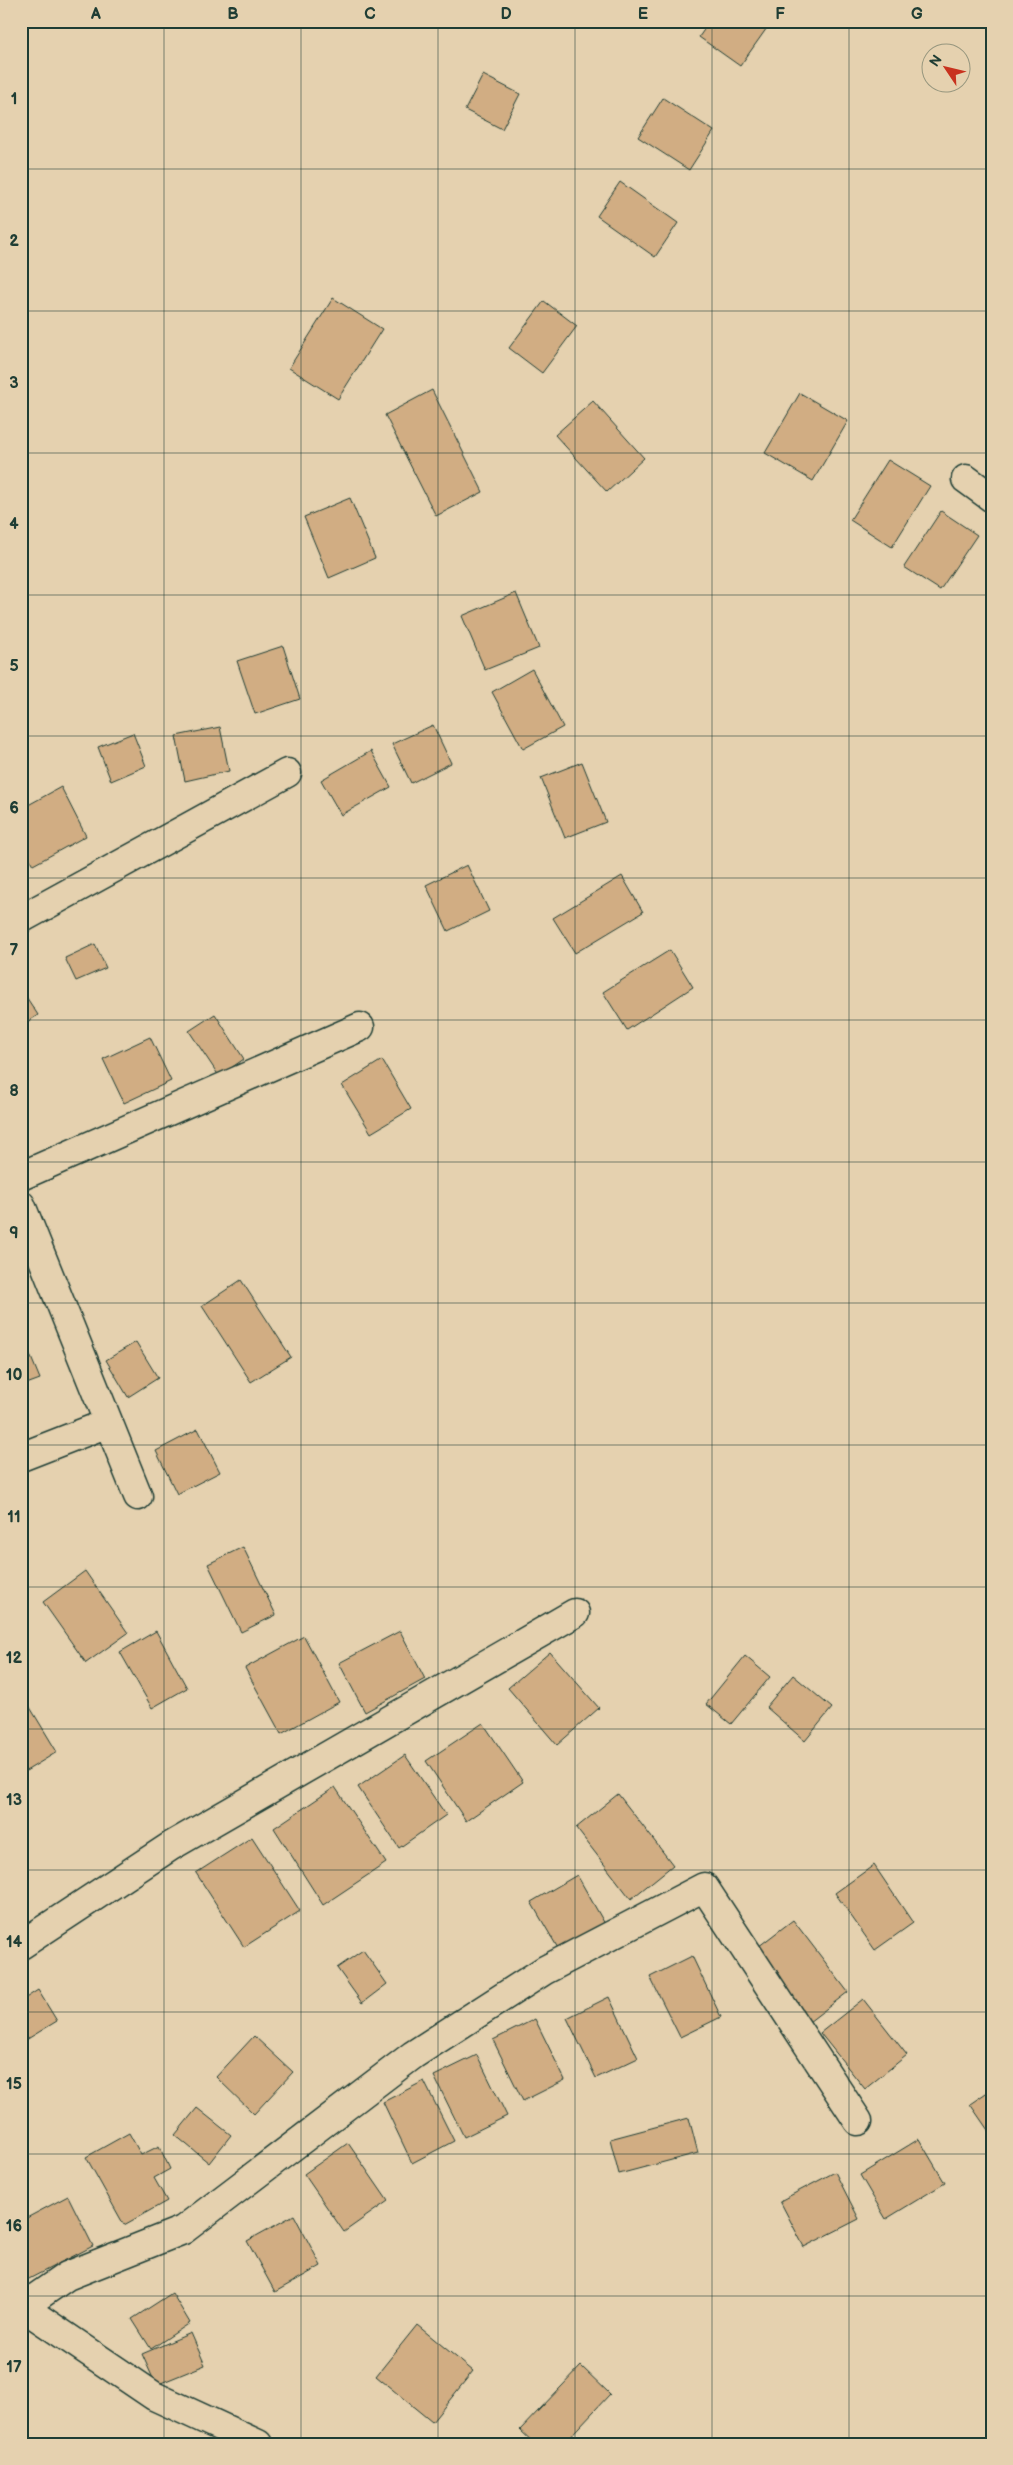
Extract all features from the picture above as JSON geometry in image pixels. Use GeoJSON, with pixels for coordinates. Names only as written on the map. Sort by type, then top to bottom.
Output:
{"type":"FeatureCollection","features":[{"type":"Feature","properties":{"kind":"street"},"geometry":{"type":"LineString","coordinates":[[966,479],[992,498]]}},
{"type":"Feature","properties":{"kind":"street"},"geometry":{"type":"LineString","coordinates":[[21,919],[287,773]]}},
{"type":"Feature","properties":{"kind":"street"},"geometry":{"type":"LineString","coordinates":[[21,1176],[360,1027]]}},
{"type":"Feature","properties":{"kind":"street"},"geometry":{"type":"LineString","coordinates":[[21,1205],[138,1496]]}},
{"type":"Feature","properties":{"kind":"street"},"geometry":{"type":"LineString","coordinates":[[21,1457],[108,1423]]}},
{"type":"Feature","properties":{"kind":"street"},"geometry":{"type":"LineString","coordinates":[[21,1945],[170,1846],[574,1613]]}},
{"type":"Feature","properties":{"kind":"street"},"geometry":{"type":"LineString","coordinates":[[258,2444],[154,2396],[22,2307],[67,2276],[183,2230],[413,2056],[545,1970],[704,1887],[858,2121]]}},
{"type":"Feature","properties":{"kind":"building"},"geometry":{"type":"Polygon","coordinates":[[[710,21],[763,21],[769,25],[740,66],[699,37],[710,21]]]}},
{"type":"Feature","properties":{"kind":"building"},"geometry":{"type":"Polygon","coordinates":[[[483,75],[520,94],[502,129],[465,110],[483,75]]]}},
{"type":"Feature","properties":{"kind":"building"},"geometry":{"type":"Polygon","coordinates":[[[663,98],[714,131],[689,170],[638,137],[663,98]]]}},
{"type":"Feature","properties":{"kind":"building"},"geometry":{"type":"Polygon","coordinates":[[[620,182],[678,223],[655,257],[597,216],[620,182]]]}},
{"type":"Feature","properties":{"kind":"building"},"geometry":{"type":"Polygon","coordinates":[[[333,298],[382,329],[338,399],[289,368],[333,298]]]}},
{"type":"Feature","properties":{"kind":"building"},"geometry":{"type":"Polygon","coordinates":[[[544,301],[577,326],[542,373],[509,348],[544,301]]]}},
{"type":"Feature","properties":{"kind":"building"},"geometry":{"type":"Polygon","coordinates":[[[432,390],[483,492],[436,516],[385,415],[432,390]]]}},
{"type":"Feature","properties":{"kind":"building"},"geometry":{"type":"Polygon","coordinates":[[[800,393],[848,421],[813,481],[765,453],[800,393]]]}},
{"type":"Feature","properties":{"kind":"building"},"geometry":{"type":"Polygon","coordinates":[[[593,401],[644,458],[607,492],[555,435],[593,401]]]}},
{"type":"Feature","properties":{"kind":"building"},"geometry":{"type":"Polygon","coordinates":[[[888,460],[930,486],[892,547],[850,520],[888,460]]]}},
{"type":"Feature","properties":{"kind":"building"},"geometry":{"type":"Polygon","coordinates":[[[350,498],[375,558],[329,578],[304,517],[350,498]]]}},
{"type":"Feature","properties":{"kind":"building"},"geometry":{"type":"Polygon","coordinates":[[[941,511],[977,535],[940,590],[904,567],[941,511]]]}},
{"type":"Feature","properties":{"kind":"building"},"geometry":{"type":"Polygon","coordinates":[[[516,593],[539,648],[485,670],[462,616],[516,593]]]}},
{"type":"Feature","properties":{"kind":"building"},"geometry":{"type":"Polygon","coordinates":[[[283,646],[300,699],[255,714],[237,661],[283,646]]]}},
{"type":"Feature","properties":{"kind":"building"},"geometry":{"type":"Polygon","coordinates":[[[532,669],[563,727],[523,749],[492,692],[532,669]]]}},
{"type":"Feature","properties":{"kind":"building"},"geometry":{"type":"Polygon","coordinates":[[[433,725],[451,763],[411,783],[392,744],[433,725]]]}},
{"type":"Feature","properties":{"kind":"building"},"geometry":{"type":"Polygon","coordinates":[[[220,727],[229,771],[185,781],[176,736],[220,727]]]}},
{"type":"Feature","properties":{"kind":"building"},"geometry":{"type":"Polygon","coordinates":[[[133,733],[146,766],[111,781],[98,747],[133,733]]]}},
{"type":"Feature","properties":{"kind":"building"},"geometry":{"type":"Polygon","coordinates":[[[371,751],[391,787],[341,815],[321,780],[371,751]]]}},
{"type":"Feature","properties":{"kind":"building"},"geometry":{"type":"Polygon","coordinates":[[[582,762],[606,822],[565,838],[541,778],[582,762]]]}},
{"type":"Feature","properties":{"kind":"building"},"geometry":{"type":"Polygon","coordinates":[[[61,787],[86,836],[33,865],[21,842],[21,809],[61,787]]]}},
{"type":"Feature","properties":{"kind":"building"},"geometry":{"type":"Polygon","coordinates":[[[467,865],[489,911],[448,931],[426,885],[467,865]]]}},
{"type":"Feature","properties":{"kind":"building"},"geometry":{"type":"Polygon","coordinates":[[[622,876],[643,912],[575,953],[553,918],[622,876]]]}},
{"type":"Feature","properties":{"kind":"building"},"geometry":{"type":"Polygon","coordinates":[[[95,944],[106,968],[76,981],[65,958],[95,944]]]}},
{"type":"Feature","properties":{"kind":"building"},"geometry":{"type":"Polygon","coordinates":[[[670,950],[693,987],[627,1030],[603,992],[670,950]]]}},
{"type":"Feature","properties":{"kind":"building"},"geometry":{"type":"Polygon","coordinates":[[[21,989],[38,1015],[21,1026],[21,989]]]}},
{"type":"Feature","properties":{"kind":"building"},"geometry":{"type":"Polygon","coordinates":[[[215,1014],[244,1059],[219,1076],[189,1031],[215,1014]]]}},
{"type":"Feature","properties":{"kind":"building"},"geometry":{"type":"Polygon","coordinates":[[[150,1037],[171,1081],[124,1103],[103,1059],[150,1037]]]}},
{"type":"Feature","properties":{"kind":"building"},"geometry":{"type":"Polygon","coordinates":[[[382,1060],[411,1109],[371,1133],[342,1085],[382,1060]]]}},
{"type":"Feature","properties":{"kind":"building"},"geometry":{"type":"Polygon","coordinates":[[[241,1280],[291,1357],[251,1382],[202,1306],[241,1280]]]}},
{"type":"Feature","properties":{"kind":"building"},"geometry":{"type":"Polygon","coordinates":[[[21,1333],[40,1379],[21,1386],[21,1333]]]}},
{"type":"Feature","properties":{"kind":"building"},"geometry":{"type":"Polygon","coordinates":[[[136,1342],[158,1378],[128,1397],[106,1360],[136,1342]]]}},
{"type":"Feature","properties":{"kind":"building"},"geometry":{"type":"Polygon","coordinates":[[[198,1429],[220,1472],[177,1494],[156,1451],[198,1429]]]}},
{"type":"Feature","properties":{"kind":"building"},"geometry":{"type":"Polygon","coordinates":[[[243,1547],[276,1615],[241,1632],[208,1564],[243,1547]]]}},
{"type":"Feature","properties":{"kind":"building"},"geometry":{"type":"Polygon","coordinates":[[[85,1571],[128,1633],[86,1663],[43,1602],[85,1571]]]}},
{"type":"Feature","properties":{"kind":"building"},"geometry":{"type":"Polygon","coordinates":[[[156,1631],[187,1688],[152,1708],[120,1652],[156,1631]]]}},
{"type":"Feature","properties":{"kind":"building"},"geometry":{"type":"Polygon","coordinates":[[[400,1631],[425,1679],[365,1712],[339,1663],[400,1631]]]}},
{"type":"Feature","properties":{"kind":"building"},"geometry":{"type":"Polygon","coordinates":[[[304,1636],[339,1702],[281,1734],[245,1668],[304,1636]]]}},
{"type":"Feature","properties":{"kind":"building"},"geometry":{"type":"Polygon","coordinates":[[[550,1652],[599,1708],[557,1745],[508,1688],[550,1652]]]}},
{"type":"Feature","properties":{"kind":"building"},"geometry":{"type":"Polygon","coordinates":[[[745,1656],[770,1677],[731,1724],[706,1704],[745,1656]]]}},
{"type":"Feature","properties":{"kind":"building"},"geometry":{"type":"Polygon","coordinates":[[[793,1675],[832,1708],[805,1741],[766,1707],[793,1675]]]}},
{"type":"Feature","properties":{"kind":"building"},"geometry":{"type":"Polygon","coordinates":[[[28,1704],[57,1752],[26,1771],[21,1763],[21,1708],[28,1704]]]}},
{"type":"Feature","properties":{"kind":"building"},"geometry":{"type":"Polygon","coordinates":[[[483,1723],[523,1782],[466,1821],[426,1761],[483,1723]]]}},
{"type":"Feature","properties":{"kind":"building"},"geometry":{"type":"Polygon","coordinates":[[[405,1755],[446,1815],[399,1848],[358,1787],[405,1755]]]}},
{"type":"Feature","properties":{"kind":"building"},"geometry":{"type":"Polygon","coordinates":[[[335,1787],[386,1863],[323,1905],[274,1828],[335,1787]]]}},
{"type":"Feature","properties":{"kind":"building"},"geometry":{"type":"Polygon","coordinates":[[[618,1794],[673,1865],[631,1899],[576,1828],[618,1794]]]}},
{"type":"Feature","properties":{"kind":"building"},"geometry":{"type":"Polygon","coordinates":[[[252,1837],[300,1911],[244,1947],[196,1873],[252,1837]]]}},
{"type":"Feature","properties":{"kind":"building"},"geometry":{"type":"Polygon","coordinates":[[[874,1865],[913,1923],[875,1950],[835,1893],[874,1865]]]}},
{"type":"Feature","properties":{"kind":"building"},"geometry":{"type":"Polygon","coordinates":[[[577,1875],[605,1924],[559,1950],[531,1902],[577,1875]]]}},
{"type":"Feature","properties":{"kind":"building"},"geometry":{"type":"Polygon","coordinates":[[[793,1920],[848,1992],[809,2022],[754,1950],[793,1920]]]}},
{"type":"Feature","properties":{"kind":"building"},"geometry":{"type":"Polygon","coordinates":[[[363,1950],[387,1984],[362,2003],[337,1968],[363,1950]]]}},
{"type":"Feature","properties":{"kind":"building"},"geometry":{"type":"Polygon","coordinates":[[[692,1956],[721,2017],[680,2037],[650,1977],[692,1956]]]}},
{"type":"Feature","properties":{"kind":"building"},"geometry":{"type":"Polygon","coordinates":[[[38,1990],[57,2021],[21,2043],[21,2001],[38,1990]]]}},
{"type":"Feature","properties":{"kind":"building"},"geometry":{"type":"Polygon","coordinates":[[[609,1997],[638,2058],[596,2078],[567,2018],[609,1997]]]}},
{"type":"Feature","properties":{"kind":"building"},"geometry":{"type":"Polygon","coordinates":[[[863,1999],[907,2055],[865,2089],[820,2033],[863,1999]]]}},
{"type":"Feature","properties":{"kind":"building"},"geometry":{"type":"Polygon","coordinates":[[[535,2019],[565,2080],[523,2101],[493,2040],[535,2019]]]}},
{"type":"Feature","properties":{"kind":"building"},"geometry":{"type":"Polygon","coordinates":[[[254,2036],[293,2072],[254,2114],[216,2077],[254,2036]]]}},
{"type":"Feature","properties":{"kind":"building"},"geometry":{"type":"Polygon","coordinates":[[[477,2055],[507,2116],[464,2137],[434,2076],[477,2055]]]}},
{"type":"Feature","properties":{"kind":"building"},"geometry":{"type":"Polygon","coordinates":[[[424,2081],[454,2141],[412,2163],[383,2102],[424,2081]]]}},
{"type":"Feature","properties":{"kind":"building"},"geometry":{"type":"Polygon","coordinates":[[[992,2089],[992,2136],[970,2104],[992,2089]]]}},
{"type":"Feature","properties":{"kind":"building"},"geometry":{"type":"Polygon","coordinates":[[[197,2108],[231,2135],[209,2163],[175,2135],[197,2108]]]}},
{"type":"Feature","properties":{"kind":"building"},"geometry":{"type":"Polygon","coordinates":[[[689,2118],[698,2153],[619,2174],[610,2139],[689,2118]]]}},
{"type":"Feature","properties":{"kind":"building"},"geometry":{"type":"Polygon","coordinates":[[[129,2133],[141,2155],[159,2146],[170,2169],[154,2178],[167,2201],[124,2225],[86,2157],[129,2133]]]}},
{"type":"Feature","properties":{"kind":"building"},"geometry":{"type":"Polygon","coordinates":[[[919,2139],[945,2183],[886,2219],[860,2175],[919,2139]]]}},
{"type":"Feature","properties":{"kind":"building"},"geometry":{"type":"Polygon","coordinates":[[[348,2143],[388,2201],[344,2232],[304,2174],[348,2143]]]}},
{"type":"Feature","properties":{"kind":"building"},"geometry":{"type":"Polygon","coordinates":[[[835,2172],[859,2219],[804,2247],[780,2201],[835,2172]]]}},
{"type":"Feature","properties":{"kind":"building"},"geometry":{"type":"Polygon","coordinates":[[[68,2196],[93,2246],[21,2283],[21,2221],[68,2196]]]}},
{"type":"Feature","properties":{"kind":"building"},"geometry":{"type":"Polygon","coordinates":[[[294,2215],[321,2266],[275,2292],[247,2241],[294,2215]]]}},
{"type":"Feature","properties":{"kind":"building"},"geometry":{"type":"Polygon","coordinates":[[[172,2293],[190,2323],[151,2349],[132,2319],[172,2293]]]}},
{"type":"Feature","properties":{"kind":"building"},"geometry":{"type":"Polygon","coordinates":[[[417,2325],[473,2371],[432,2422],[376,2376],[417,2325]]]}},
{"type":"Feature","properties":{"kind":"building"},"geometry":{"type":"Polygon","coordinates":[[[191,2333],[205,2365],[156,2385],[142,2354],[191,2333]]]}},
{"type":"Feature","properties":{"kind":"building"},"geometry":{"type":"Polygon","coordinates":[[[581,2366],[610,2394],[563,2444],[535,2444],[520,2430],[581,2366]]]}}]}
